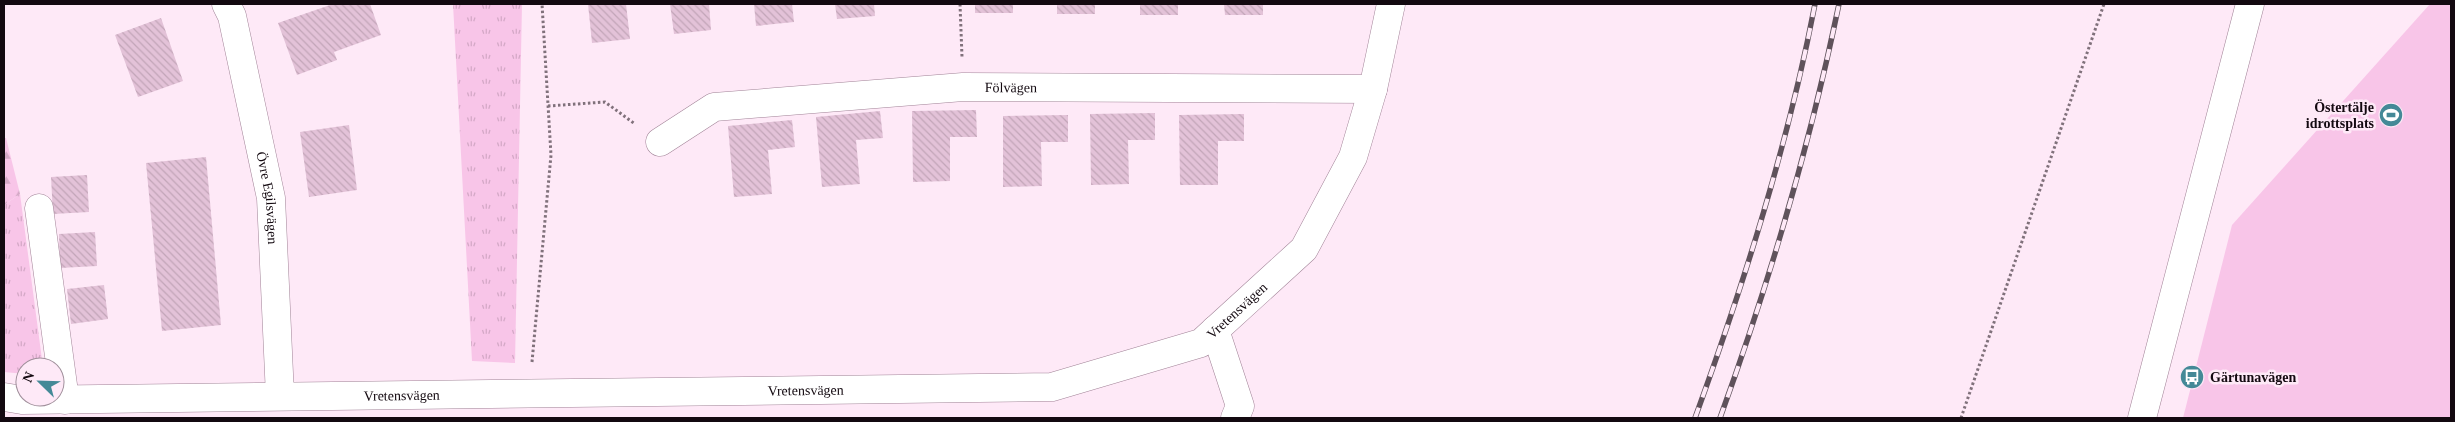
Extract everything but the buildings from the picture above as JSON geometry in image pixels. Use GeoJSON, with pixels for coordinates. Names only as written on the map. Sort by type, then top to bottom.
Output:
{"type":"FeatureCollection","features":[{"type":"Feature","properties":{"kind":"street","name":"Övre Egilsvägen"},"geometry":{"type":"LineString","coordinates":[[226,4],[232,16],[271,198],[264,404]]}},
{"type":"Feature","properties":{"kind":"street","name":"Vretensvägen"},"geometry":{"type":"LineString","coordinates":[[65,400],[176,408],[523,393],[1052,387],[1201,342],[1304,249],[1353,157],[1374,89],[1392,4]]}},
{"type":"Feature","properties":{"kind":"street"},"geometry":{"type":"LineString","coordinates":[[2142,418],[2250,4]]}},
{"type":"Feature","properties":{"kind":"street","name":"Fölvägen"},"geometry":{"type":"LineString","coordinates":[[660,142],[714,107],[963,87],[1374,89]]}},
{"type":"Feature","properties":{"kind":"street"},"geometry":{"type":"LineString","coordinates":[[40,208],[59,357]]}},
{"type":"Feature","properties":{"kind":"street"},"geometry":{"type":"LineString","coordinates":[[1215,330],[1240,406],[1235,418]]}},
{"type":"Feature","properties":{"kind":"path"},"geometry":{"type":"LineString","coordinates":[[523,393],[532,362],[551,154],[542,4]]}},
{"type":"Feature","properties":{"kind":"path"},"geometry":{"type":"LineString","coordinates":[[960,4],[963,87]]}},
{"type":"Feature","properties":{"kind":"path"},"geometry":{"type":"LineString","coordinates":[[1961,418],[2104,4]]}},
{"type":"Feature","properties":{"kind":"path"},"geometry":{"type":"LineString","coordinates":[[548,106],[605,102],[660,142]]}},
{"type":"Feature","properties":{"kind":"green space"},"geometry":{"type":"Polygon","coordinates":[[[453,4],[522,4],[515,363],[472,361],[453,4]]]}},
{"type":"Feature","properties":{"kind":"green space","name":"Östertälje idrottsplats"},"geometry":{"type":"Polygon","coordinates":[[[2430,4],[2451,4],[2451,418],[2183,418],[2232,225],[2430,4]]]}},
{"type":"Feature","properties":{"kind":"green space"},"geometry":{"type":"Polygon","coordinates":[[[4,138],[6,138],[20,194],[4,205],[4,138]]]}},
{"type":"Feature","properties":{"kind":"green space"},"geometry":{"type":"Polygon","coordinates":[[[20,194],[42,357],[15,357],[15,373],[4,372],[4,205],[20,194]]]}},
{"type":"Feature","properties":{"kind":"railway"},"geometry":{"type":"LineString","coordinates":[[1695,418],[1731,316],[1763,213],[1792,109],[1815,4]]}},
{"type":"Feature","properties":{"kind":"railway"},"geometry":{"type":"LineString","coordinates":[[1720,418],[1772,265],[1802,161],[1839,4]]}},
{"type":"Feature","properties":{"kind":"place","name":"Östertälje idrottsplats"},"geometry":{"type":"Point","coordinates":[2391,115]}},
{"type":"Feature","properties":{"kind":"place","name":"Gärtunavägen"},"geometry":{"type":"Point","coordinates":[2192,377]}}]}
